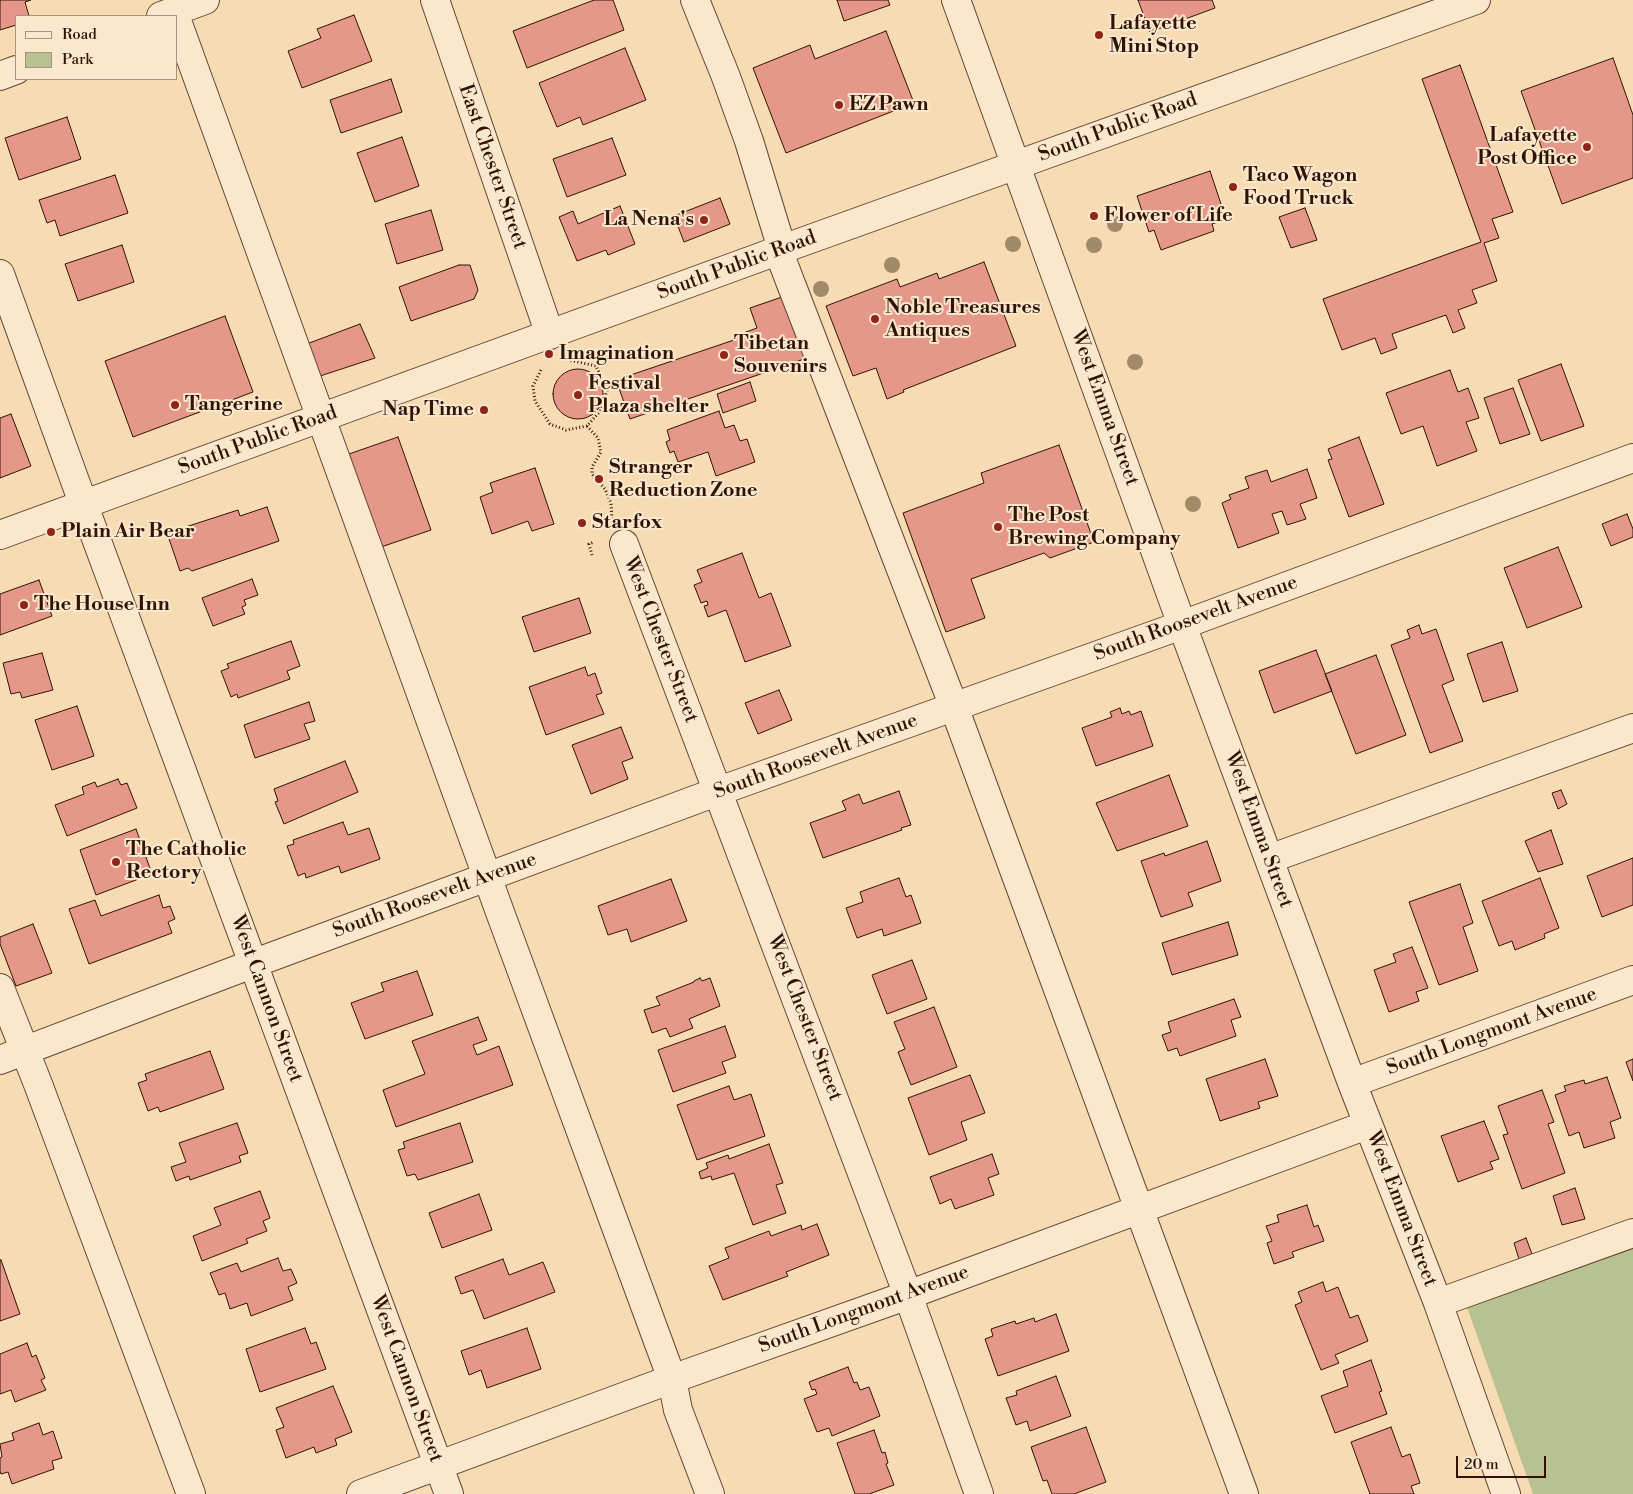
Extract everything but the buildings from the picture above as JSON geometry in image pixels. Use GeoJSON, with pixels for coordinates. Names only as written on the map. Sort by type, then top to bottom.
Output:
{"type":"FeatureCollection","features":[{"type":"Feature","properties":{"kind":"street"},"geometry":{"type":"LineString","coordinates":[[171,12],[205,0]]}},
{"type":"Feature","properties":{"kind":"street","name":"East Chester Street"},"geometry":{"type":"LineString","coordinates":[[435,0],[550,335]]}},
{"type":"Feature","properties":{"kind":"street"},"geometry":{"type":"LineString","coordinates":[[695,0],[746,132],[780,250],[954,707],[1244,1494]]}},
{"type":"Feature","properties":{"kind":"street","name":"West Emma Street"},"geometry":{"type":"LineString","coordinates":[[956,0],[1182,625],[1367,1125],[1438,1304],[1506,1494]]}},
{"type":"Feature","properties":{"kind":"street","name":"South Public Road"},"geometry":{"type":"LineString","coordinates":[[0,535],[780,250],[1476,0]]}},
{"type":"Feature","properties":{"kind":"street"},"geometry":{"type":"LineString","coordinates":[[178,31],[672,1379],[678,1410],[710,1494]]}},
{"type":"Feature","properties":{"kind":"street"},"geometry":{"type":"LineString","coordinates":[[0,76],[15,70]]}},
{"type":"Feature","properties":{"kind":"street","name":"West Cannon Street"},"geometry":{"type":"LineString","coordinates":[[0,274],[252,964],[449,1494]]}},
{"type":"Feature","properties":{"kind":"street","name":"South Roosevelt Avenue"},"geometry":{"type":"LineString","coordinates":[[0,1060],[252,964],[719,791],[1182,625],[1633,458]]}},
{"type":"Feature","properties":{"kind":"street","name":"West Chester Street"},"geometry":{"type":"LineString","coordinates":[[619,536],[719,791],[908,1295],[979,1494]]}},
{"type":"Feature","properties":{"kind":"street"},"geometry":{"type":"LineString","coordinates":[[1269,859],[1633,728]]}},
{"type":"Feature","properties":{"kind":"street","name":"South Longmont Avenue"},"geometry":{"type":"LineString","coordinates":[[1352,1083],[1633,980]]}},
{"type":"Feature","properties":{"kind":"street"},"geometry":{"type":"LineString","coordinates":[[0,988],[191,1494]]}},
{"type":"Feature","properties":{"kind":"street","name":"South Longmont Avenue"},"geometry":{"type":"LineString","coordinates":[[361,1494],[672,1379],[908,1295],[1367,1125]]}},
{"type":"Feature","properties":{"kind":"street"},"geometry":{"type":"LineString","coordinates":[[1438,1304],[1633,1232]]}},
{"type":"Feature","properties":{"kind":"path"},"geometry":{"type":"LineString","coordinates":[[541,370],[533,386],[535,401],[550,424],[566,430],[586,426],[601,410],[607,390],[596,366],[569,360]]}},
{"type":"Feature","properties":{"kind":"path"},"geometry":{"type":"LineString","coordinates":[[586,426],[598,438],[601,452],[592,467],[592,474],[605,489],[611,503],[612,521],[619,536]]}},
{"type":"Feature","properties":{"kind":"path"},"geometry":{"type":"LineString","coordinates":[[592,555],[589,544],[596,541]]}},
{"type":"Feature","properties":{"kind":"green space"},"geometry":{"type":"Polygon","coordinates":[[[1633,1246],[1633,1494],[1533,1494],[1467,1307],[1633,1246]]]}},
{"type":"Feature","properties":{"kind":"place","name":"Lafayette Mini Stop"},"geometry":{"type":"Point","coordinates":[1099,35]}},
{"type":"Feature","properties":{"kind":"place","name":"EZ Pawn"},"geometry":{"type":"Point","coordinates":[839,105]}},
{"type":"Feature","properties":{"kind":"place","name":"Lafayette Post Office"},"geometry":{"type":"Point","coordinates":[1587,147]}},
{"type":"Feature","properties":{"kind":"place","name":"Taco Wagon Food Truck"},"geometry":{"type":"Point","coordinates":[1233,187]}},
{"type":"Feature","properties":{"kind":"place","name":"Flower of Life"},"geometry":{"type":"Point","coordinates":[1094,216]}},
{"type":"Feature","properties":{"kind":"place","name":"La Nena's"},"geometry":{"type":"Point","coordinates":[704,220]}},
{"type":"Feature","properties":{"kind":"place","name":"Noble Treasures Antiques"},"geometry":{"type":"Point","coordinates":[875,319]}},
{"type":"Feature","properties":{"kind":"place","name":"Imagination"},"geometry":{"type":"Point","coordinates":[549,354]}},
{"type":"Feature","properties":{"kind":"place","name":"Tibetan Souvenirs"},"geometry":{"type":"Point","coordinates":[724,355]}},
{"type":"Feature","properties":{"kind":"place","name":"Festival Plaza shelter"},"geometry":{"type":"Point","coordinates":[578,395]}},
{"type":"Feature","properties":{"kind":"place","name":"Tangerine"},"geometry":{"type":"Point","coordinates":[175,405]}},
{"type":"Feature","properties":{"kind":"place","name":"Nap Time"},"geometry":{"type":"Point","coordinates":[484,410]}},
{"type":"Feature","properties":{"kind":"place","name":"Stranger Reduction Zone"},"geometry":{"type":"Point","coordinates":[599,479]}},
{"type":"Feature","properties":{"kind":"place","name":"Starfox"},"geometry":{"type":"Point","coordinates":[582,523]}},
{"type":"Feature","properties":{"kind":"place","name":"The Post Brewing Company"},"geometry":{"type":"Point","coordinates":[998,527]}},
{"type":"Feature","properties":{"kind":"place","name":"Plain Air Bear"},"geometry":{"type":"Point","coordinates":[51,532]}},
{"type":"Feature","properties":{"kind":"place","name":"The House Inn"},"geometry":{"type":"Point","coordinates":[24,605]}},
{"type":"Feature","properties":{"kind":"place","name":"The Catholic Rectory"},"geometry":{"type":"Point","coordinates":[116,862]}}]}
